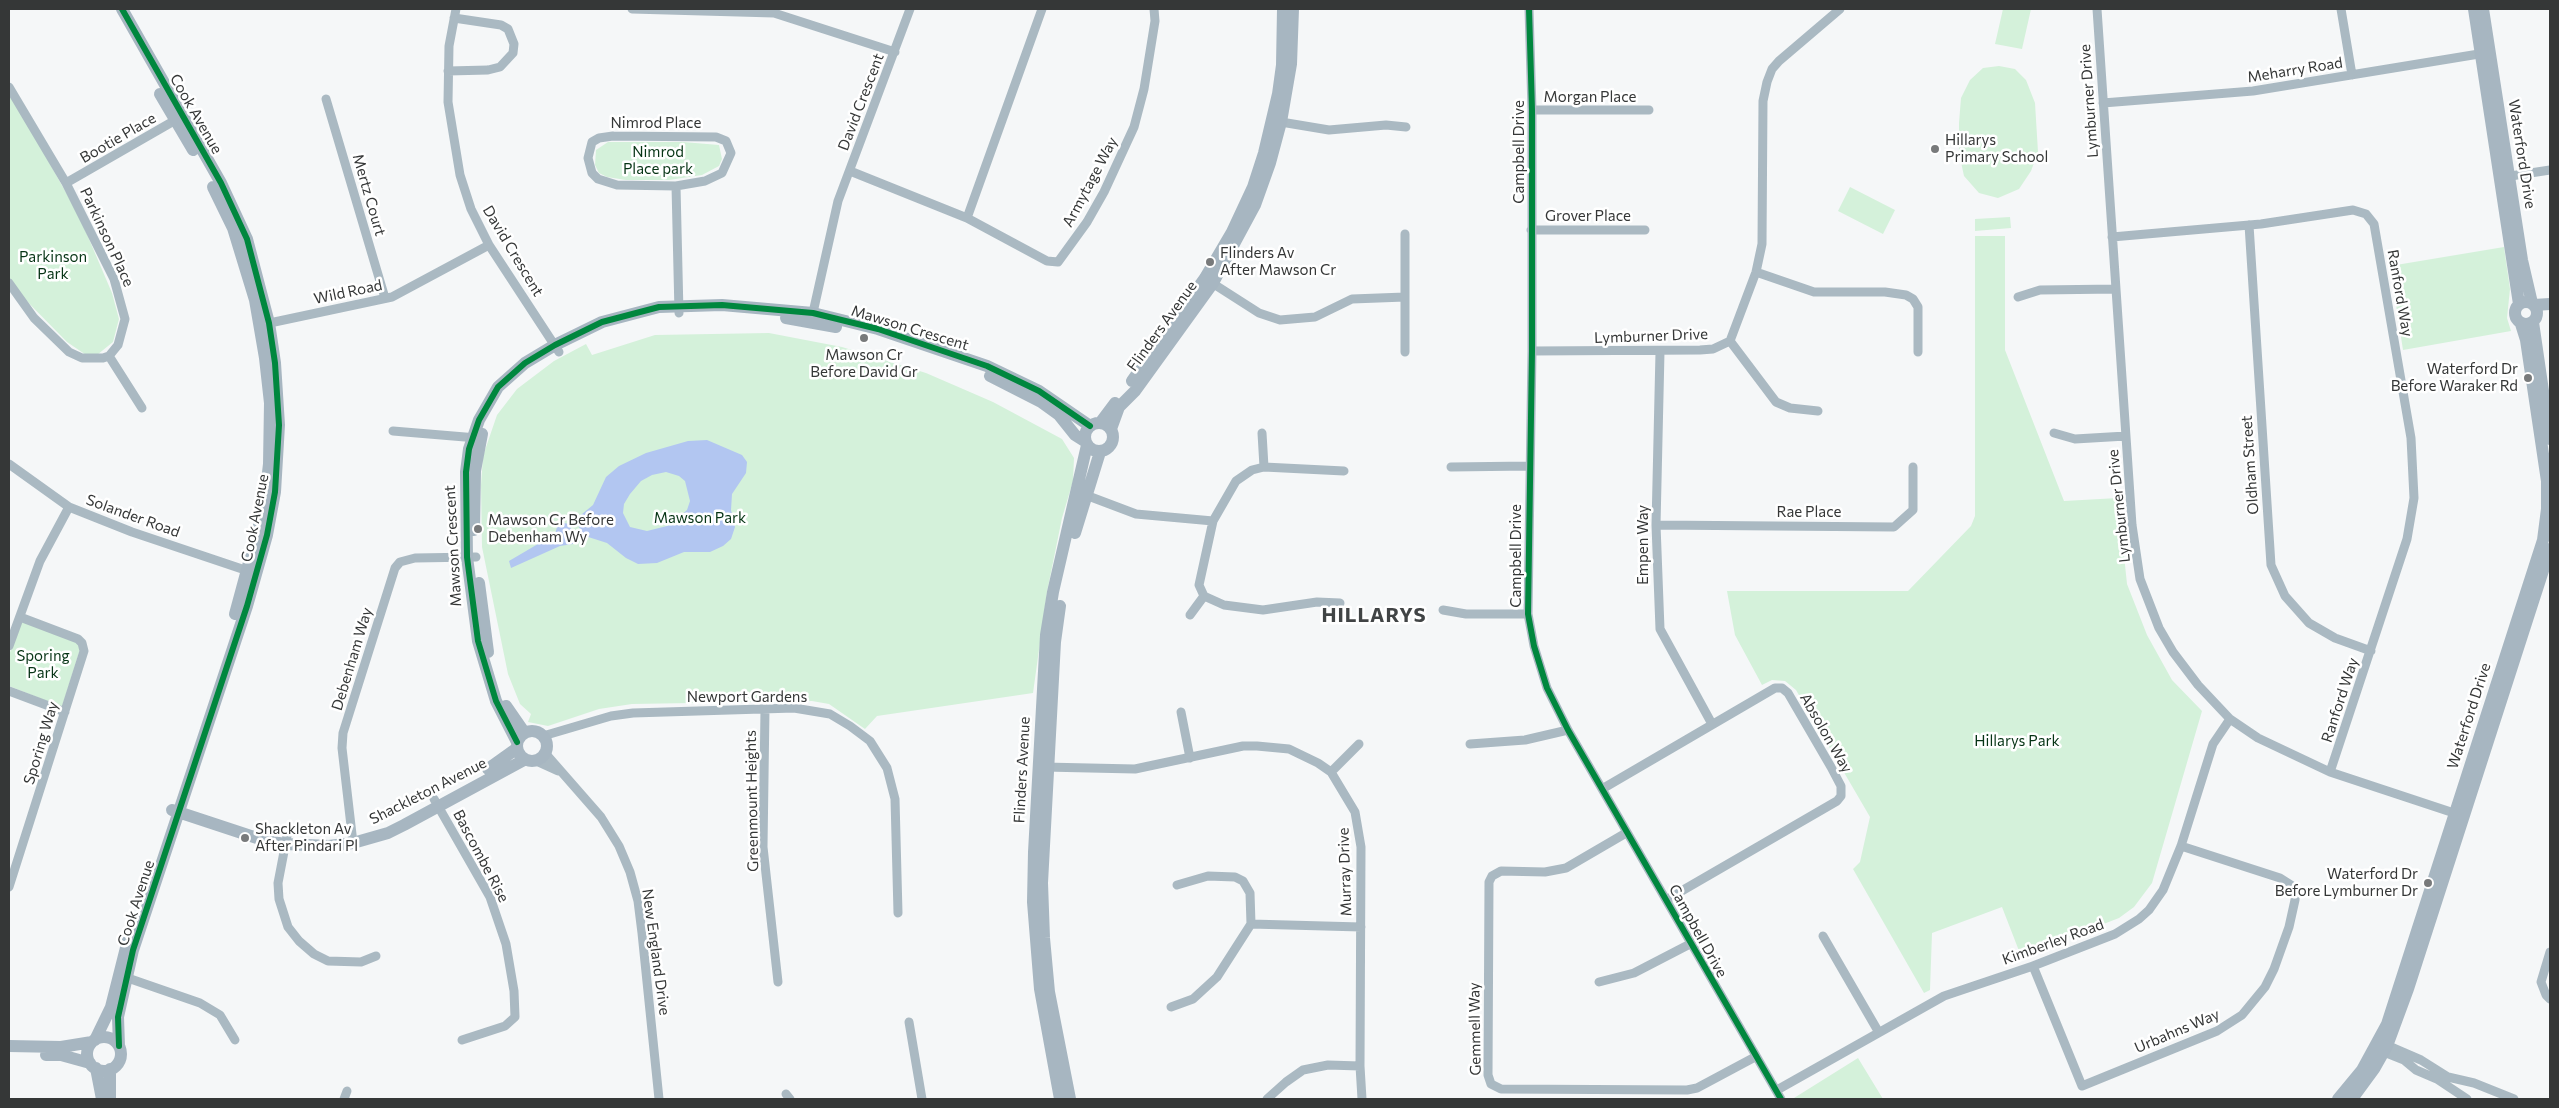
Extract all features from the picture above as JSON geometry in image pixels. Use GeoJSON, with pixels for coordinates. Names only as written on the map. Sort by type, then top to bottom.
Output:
{"type":"FeatureCollection","features":[{"type":"Feature","properties":{"kind":"street","name":"Cook Avenue"},"geometry":{"type":"LineString","coordinates":[[93,1041],[111,1007],[122,976],[252,572],[267,535],[278,460],[278,389],[265,324],[258,273],[236,212],[113,9]]}},
{"type":"Feature","properties":{"kind":"street","name":"Cook Avenue"},"geometry":{"type":"LineString","coordinates":[[122,9],[179,118]]}},
{"type":"Feature","properties":{"kind":"street"},"geometry":{"type":"LineString","coordinates":[[632,9],[775,11],[895,52]]}},
{"type":"Feature","properties":{"kind":"street","name":"David Crescent"},"geometry":{"type":"LineString","coordinates":[[812,317],[838,201],[910,9]]}},
{"type":"Feature","properties":{"kind":"street"},"geometry":{"type":"LineString","coordinates":[[967,218],[1042,9]]}},
{"type":"Feature","properties":{"kind":"street","name":"Armytage Way"},"geometry":{"type":"LineString","coordinates":[[850,171],[967,218],[1047,261],[1058,262],[1065,256],[1104,192],[1134,127],[1144,89],[1155,21],[1154,9]]}},
{"type":"Feature","properties":{"kind":"street","name":"Flinders Avenue"},"geometry":{"type":"LineString","coordinates":[[1277,121],[1282,65],[1283,9]]}},
{"type":"Feature","properties":{"kind":"street","name":"Flinders Avenue"},"geometry":{"type":"LineString","coordinates":[[1100,426],[1209,281],[1253,187],[1277,121],[1291,64],[1293,9]]}},
{"type":"Feature","properties":{"kind":"street","name":"Campbell Drive"},"geometry":{"type":"LineString","coordinates":[[1529,9],[1532,110],[1532,351],[1528,614],[1539,667],[1568,730],[1755,1057],[1781,1099]]}},
{"type":"Feature","properties":{"kind":"street","name":"Lymburner Drive"},"geometry":{"type":"LineString","coordinates":[[2097,9],[2132,525],[2140,580],[2148,603],[2160,628],[2185,670],[2230,719],[2272,745],[2330,772],[2459,815]]}},
{"type":"Feature","properties":{"kind":"street"},"geometry":{"type":"LineString","coordinates":[[2342,9],[2352,75]]}},
{"type":"Feature","properties":{"kind":"street","name":"Waterford Drive"},"geometry":{"type":"LineString","coordinates":[[2352,1099],[2381,1047],[2408,989],[2543,540],[2547,503],[2548,446],[2529,313],[2506,177],[2485,53],[2474,9]]}},
{"type":"Feature","properties":{"kind":"street","name":"Waterford Drive"},"geometry":{"type":"LineString","coordinates":[[2484,9],[2485,53]]}},
{"type":"Feature","properties":{"kind":"street","name":"Lymburner Drive"},"geometry":{"type":"LineString","coordinates":[[1532,351],[1660,352],[1712,349],[1730,341],[1756,272],[1763,230],[1763,101],[1767,82],[1772,69],[1779,61],[1837,10]]}},
{"type":"Feature","properties":{"kind":"street"},"geometry":{"type":"LineString","coordinates":[[448,71],[488,70],[500,67],[513,53],[514,44],[508,29],[501,24],[455,14]]}},
{"type":"Feature","properties":{"kind":"street","name":"David Crescent"},"geometry":{"type":"LineString","coordinates":[[455,14],[449,46],[448,102],[460,175],[472,209],[489,245],[557,349]]}},
{"type":"Feature","properties":{"kind":"street","name":"Meharry Road"},"geometry":{"type":"LineString","coordinates":[[2103,103],[2253,91],[2485,53]]}},
{"type":"Feature","properties":{"kind":"street","name":"Parkinson Place"},"geometry":{"type":"LineString","coordinates":[[9,87],[11,95],[66,183],[114,279],[125,314],[125,326],[122,337],[109,356]]}},
{"type":"Feature","properties":{"kind":"street","name":"Mertz Court"},"geometry":{"type":"LineString","coordinates":[[326,99],[385,298]]}},
{"type":"Feature","properties":{"kind":"street","name":"Morgan Place"},"geometry":{"type":"LineString","coordinates":[[1532,110],[1649,110]]}},
{"type":"Feature","properties":{"kind":"street","name":"Bootie Place"},"geometry":{"type":"LineString","coordinates":[[66,183],[179,118]]}},
{"type":"Feature","properties":{"kind":"street"},"geometry":{"type":"LineString","coordinates":[[1277,121],[1329,130],[1386,126],[1406,127]]}},
{"type":"Feature","properties":{"kind":"street","name":"Nimrod Place"},"geometry":{"type":"LineString","coordinates":[[613,136],[716,137],[726,141],[731,154],[722,174],[705,181],[676,186],[608,184],[592,173],[588,158],[592,142],[598,138],[613,136]]}},
{"type":"Feature","properties":{"kind":"street"},"geometry":{"type":"LineString","coordinates":[[2506,177],[2550,170]]}},
{"type":"Feature","properties":{"kind":"street"},"geometry":{"type":"LineString","coordinates":[[676,186],[679,309]]}},
{"type":"Feature","properties":{"kind":"street","name":"Ranford Way"},"geometry":{"type":"LineString","coordinates":[[2112,237],[2249,225],[2353,210],[2366,214],[2374,224],[2407,411],[2415,478],[2412,519],[2371,651],[2330,772]]}},
{"type":"Feature","properties":{"kind":"street","name":"Oldham Street"},"geometry":{"type":"LineString","coordinates":[[2249,225],[2271,565],[2285,596],[2309,623],[2335,638],[2371,651]]}},
{"type":"Feature","properties":{"kind":"street","name":"Grover Place"},"geometry":{"type":"LineString","coordinates":[[1531,230],[1645,230]]}},
{"type":"Feature","properties":{"kind":"street"},"geometry":{"type":"LineString","coordinates":[[1405,234],[1405,352]]}},
{"type":"Feature","properties":{"kind":"street","name":"Wild Road"},"geometry":{"type":"LineString","coordinates":[[265,324],[385,298],[489,245]]}},
{"type":"Feature","properties":{"kind":"street"},"geometry":{"type":"LineString","coordinates":[[1756,272],[1814,292],[1885,292],[1906,295],[1913,299],[1918,307],[1918,352]]}},
{"type":"Feature","properties":{"kind":"street"},"geometry":{"type":"LineString","coordinates":[[1209,281],[1259,313],[1280,320],[1315,317],[1352,299],[1405,297]]}},
{"type":"Feature","properties":{"kind":"street"},"geometry":{"type":"LineString","coordinates":[[9,283],[34,318],[69,352],[87,359],[109,356],[142,408]]}},
{"type":"Feature","properties":{"kind":"street"},"geometry":{"type":"LineString","coordinates":[[2018,297],[2040,290],[2116,289]]}},
{"type":"Feature","properties":{"kind":"street"},"geometry":{"type":"LineString","coordinates":[[2529,313],[2550,304]]}},
{"type":"Feature","properties":{"kind":"street","name":"Mawson Crescent"},"geometry":{"type":"LineString","coordinates":[[539,750],[519,741],[492,671],[472,557],[476,438],[495,406],[511,385],[557,349],[616,326],[679,309],[812,317],[885,331],[987,366],[1100,426]]}},
{"type":"Feature","properties":{"kind":"street"},"geometry":{"type":"LineString","coordinates":[[2529,313],[2550,314]]}},
{"type":"Feature","properties":{"kind":"street","name":"Mawson Crescent"},"geometry":{"type":"LineString","coordinates":[[812,317],[982,372],[1041,402],[1059,415],[1075,435],[1086,444]]}},
{"type":"Feature","properties":{"kind":"street"},"geometry":{"type":"LineString","coordinates":[[1730,341],[1776,402],[1790,408],[1818,411]]}},
{"type":"Feature","properties":{"kind":"street","name":"Empen Way"},"geometry":{"type":"LineString","coordinates":[[1660,352],[1656,525],[1660,629],[1712,724]]}},
{"type":"Feature","properties":{"kind":"street"},"geometry":{"type":"LineString","coordinates":[[1100,426],[1113,442],[1108,449],[1100,452],[1094,451],[1086,444],[1086,433],[1100,426]]}},
{"type":"Feature","properties":{"kind":"street"},"geometry":{"type":"LineString","coordinates":[[393,431],[408,434],[476,438]]}},
{"type":"Feature","properties":{"kind":"street"},"geometry":{"type":"LineString","coordinates":[[1262,433],[1264,467]]}},
{"type":"Feature","properties":{"kind":"street"},"geometry":{"type":"LineString","coordinates":[[2054,433],[2075,439],[2126,436]]}},
{"type":"Feature","properties":{"kind":"street","name":"Flinders Avenue"},"geometry":{"type":"LineString","coordinates":[[1082,494],[1086,444]]}},
{"type":"Feature","properties":{"kind":"street","name":"Flinders Avenue"},"geometry":{"type":"LineString","coordinates":[[1070,1099],[1053,1019],[1044,938],[1042,883],[1046,635],[1055,584],[1082,494],[1100,452]]}},
{"type":"Feature","properties":{"kind":"street","name":"Solander Road"},"geometry":{"type":"LineString","coordinates":[[9,464],[69,507],[132,532],[252,572]]}},
{"type":"Feature","properties":{"kind":"street"},"geometry":{"type":"LineString","coordinates":[[1452,467],[1529,466]]}},
{"type":"Feature","properties":{"kind":"street"},"geometry":{"type":"LineString","coordinates":[[1340,604],[1326,602],[1263,610],[1224,605],[1204,596],[1199,585],[1213,521],[1236,481],[1247,472],[1264,467],[1344,470]]}},
{"type":"Feature","properties":{"kind":"street","name":"Rae Place"},"geometry":{"type":"LineString","coordinates":[[1656,525],[1894,527],[1913,510],[1914,467]]}},
{"type":"Feature","properties":{"kind":"street"},"geometry":{"type":"LineString","coordinates":[[1082,494],[1136,514],[1213,521]]}},
{"type":"Feature","properties":{"kind":"street"},"geometry":{"type":"LineString","coordinates":[[9,646],[40,560],[69,507]]}},
{"type":"Feature","properties":{"kind":"street","name":"Waterford Drive"},"geometry":{"type":"LineString","coordinates":[[2459,815],[2550,549]]}},
{"type":"Feature","properties":{"kind":"street","name":"Debenham Way"},"geometry":{"type":"LineString","coordinates":[[352,838],[342,748],[343,733],[395,568],[400,562],[415,558],[472,557]]}},
{"type":"Feature","properties":{"kind":"street"},"geometry":{"type":"LineString","coordinates":[[1190,615],[1204,596]]}},
{"type":"Feature","properties":{"kind":"street"},"geometry":{"type":"LineString","coordinates":[[1443,610],[1466,614],[1528,614]]}},
{"type":"Feature","properties":{"kind":"street","name":"Sporing Way"},"geometry":{"type":"LineString","coordinates":[[9,887],[52,758],[64,712],[84,657],[82,642],[20,617]]}},
{"type":"Feature","properties":{"kind":"street","name":"Absolon Way"},"geometry":{"type":"LineString","coordinates":[[1602,788],[1775,688],[1782,688],[1788,693],[1831,767],[1841,786],[1841,796],[1837,801],[1666,900]]}},
{"type":"Feature","properties":{"kind":"street"},"geometry":{"type":"LineString","coordinates":[[9,691],[64,712]]}},
{"type":"Feature","properties":{"kind":"street","name":"Newport Gardens"},"geometry":{"type":"LineString","coordinates":[[539,750],[559,732],[611,716],[633,713],[794,708],[830,714],[859,732],[880,753],[887,768],[895,799],[898,913]]}},
{"type":"Feature","properties":{"kind":"street","name":"Greenmount Heights"},"geometry":{"type":"LineString","coordinates":[[765,709],[763,847],[778,982]]}},
{"type":"Feature","properties":{"kind":"street"},"geometry":{"type":"LineString","coordinates":[[1181,712],[1190,758]]}},
{"type":"Feature","properties":{"kind":"street","name":"Kimberley Road"},"geometry":{"type":"LineString","coordinates":[[1777,1090],[1878,1031],[1944,996],[2033,966],[2115,934],[2139,919],[2158,899],[2181,846],[2213,744],[2230,719]]}},
{"type":"Feature","properties":{"kind":"street"},"geometry":{"type":"LineString","coordinates":[[1470,744],[1525,740],[1568,730]]}},
{"type":"Feature","properties":{"kind":"street"},"geometry":{"type":"LineString","coordinates":[[519,741],[535,731],[539,750]]}},
{"type":"Feature","properties":{"kind":"street","name":"Shackleton Avenue"},"geometry":{"type":"LineString","coordinates":[[176,806],[266,840],[286,840],[329,846],[352,838],[388,832],[498,764],[519,741]]}},
{"type":"Feature","properties":{"kind":"street"},"geometry":{"type":"LineString","coordinates":[[1331,772],[1359,744]]}},
{"type":"Feature","properties":{"kind":"street","name":"Murray Drive"},"geometry":{"type":"LineString","coordinates":[[1044,767],[1135,770],[1243,746],[1274,746],[1304,755],[1331,772],[1348,798],[1359,828],[1361,847],[1360,1066],[1362,1099]]}},
{"type":"Feature","properties":{"kind":"street","name":"Shackleton Avenue"},"geometry":{"type":"LineString","coordinates":[[436,802],[539,750]]}},
{"type":"Feature","properties":{"kind":"street","name":"New England Drive"},"geometry":{"type":"LineString","coordinates":[[539,750],[601,816],[619,846],[630,872],[638,901],[659,1099]]}},
{"type":"Feature","properties":{"kind":"street","name":"Flinders Avenue"},"geometry":{"type":"LineString","coordinates":[[1044,767],[1034,862],[1035,938],[1043,1015],[1060,1099]]}},
{"type":"Feature","properties":{"kind":"street","name":"Bascombe Rise"},"geometry":{"type":"LineString","coordinates":[[436,802],[490,897],[506,944],[514,991],[514,1017],[505,1026],[462,1040]]}},
{"type":"Feature","properties":{"kind":"street","name":"Gemmell Way"},"geometry":{"type":"LineString","coordinates":[[1626,833],[1566,868],[1545,872],[1501,871],[1492,876],[1488,882],[1488,1075],[1491,1084],[1501,1089],[1687,1090],[1697,1088],[1755,1057]]}},
{"type":"Feature","properties":{"kind":"street"},"geometry":{"type":"LineString","coordinates":[[286,840],[278,883],[278,899],[288,928],[314,954],[328,961],[361,962],[376,956]]}},
{"type":"Feature","properties":{"kind":"street","name":"Urbahns Way"},"geometry":{"type":"LineString","coordinates":[[2033,966],[2082,1086],[2218,1031],[2242,1015],[2265,987],[2274,970],[2289,927],[2295,891],[2291,884],[2280,878],[2181,846]]}},
{"type":"Feature","properties":{"kind":"street"},"geometry":{"type":"LineString","coordinates":[[1171,1007],[1193,999],[1217,977],[1251,924],[1250,893],[1243,881],[1235,877],[1208,876],[1177,884]]}},
{"type":"Feature","properties":{"kind":"street"},"geometry":{"type":"LineString","coordinates":[[1251,924],[1361,927]]}},
{"type":"Feature","properties":{"kind":"street"},"geometry":{"type":"LineString","coordinates":[[1823,936],[1878,1031]]}},
{"type":"Feature","properties":{"kind":"street"},"geometry":{"type":"LineString","coordinates":[[1599,982],[1634,973],[1690,944]]}},
{"type":"Feature","properties":{"kind":"street"},"geometry":{"type":"LineString","coordinates":[[2550,952],[2542,982],[2546,995],[2550,999]]}},
{"type":"Feature","properties":{"kind":"street","name":"Cook Avenue"},"geometry":{"type":"LineString","coordinates":[[119,1046],[118,1017],[122,976]]}},
{"type":"Feature","properties":{"kind":"street"},"geometry":{"type":"LineString","coordinates":[[122,976],[200,1002],[220,1015],[235,1040]]}},
{"type":"Feature","properties":{"kind":"street"},"geometry":{"type":"LineString","coordinates":[[909,1022],[922,1099]]}},
{"type":"Feature","properties":{"kind":"street"},"geometry":{"type":"LineString","coordinates":[[9,1046],[61,1047],[108,1037],[119,1046],[120,1060],[110,1069],[110,1099]]}},
{"type":"Feature","properties":{"kind":"street"},"geometry":{"type":"LineString","coordinates":[[93,1041],[87,1053],[93,1066],[102,1099]]}},
{"type":"Feature","properties":{"kind":"street"},"geometry":{"type":"LineString","coordinates":[[2381,1047],[2421,1060],[2448,1077],[2474,1083],[2514,1099]]}},
{"type":"Feature","properties":{"kind":"street"},"geometry":{"type":"LineString","coordinates":[[2381,1047],[2404,1060],[2416,1070],[2437,1079],[2467,1099],[2474,1083]]}},
{"type":"Feature","properties":{"kind":"street","name":"Waterford Drive"},"geometry":{"type":"LineString","coordinates":[[2338,1099],[2381,1047]]}},
{"type":"Feature","properties":{"kind":"street"},"geometry":{"type":"LineString","coordinates":[[9,1054],[62,1055],[93,1066],[110,1069]]}},
{"type":"Feature","properties":{"kind":"street"},"geometry":{"type":"LineString","coordinates":[[1267,1099],[1303,1070],[1328,1065],[1360,1066]]}},
{"type":"Feature","properties":{"kind":"green space"},"geometry":{"type":"Polygon","coordinates":[[[2003,9],[2031,9],[2022,49],[1995,44],[2003,9]]]}},
{"type":"Feature","properties":{"kind":"green space"},"geometry":{"type":"Polygon","coordinates":[[[1999,66],[2015,69],[2026,80],[2035,103],[2038,152],[2031,171],[2019,189],[1998,198],[1979,193],[1964,176],[1959,153],[1959,123],[1961,98],[1970,80],[1983,68],[1999,66]]]}},
{"type":"Feature","properties":{"kind":"green space","name":"Parkinson Park"},"geometry":{"type":"Polygon","coordinates":[[[9,90],[80,218],[112,293],[119,319],[113,342],[92,359],[67,342],[9,283],[9,90]]]}},
{"type":"Feature","properties":{"kind":"green space","name":"Nimrod Place park"},"geometry":{"type":"Polygon","coordinates":[[[608,142],[683,142],[719,145],[722,159],[719,166],[702,175],[669,180],[626,180],[607,177],[599,173],[595,165],[596,150],[608,142]]]}},
{"type":"Feature","properties":{"kind":"green space"},"geometry":{"type":"Polygon","coordinates":[[[1850,187],[1895,210],[1883,234],[1838,211],[1850,187]]]}},
{"type":"Feature","properties":{"kind":"green space"},"geometry":{"type":"Polygon","coordinates":[[[2010,217],[2011,228],[1975,231],[1975,219],[2010,217]]]}},
{"type":"Feature","properties":{"kind":"green space","name":"Hillarys Park"},"geometry":{"type":"Polygon","coordinates":[[[1975,236],[2005,236],[2005,350],[2064,501],[2118,498],[2127,584],[2147,635],[2172,680],[2202,711],[2152,883],[2134,907],[2119,918],[2021,956],[2002,907],[1932,933],[1930,990],[1924,993],[1853,869],[1860,862],[1870,817],[1796,690],[1785,681],[1772,680],[1762,685],[1735,635],[1727,591],[1908,591],[1971,526],[1975,516],[1975,236]]]}},
{"type":"Feature","properties":{"kind":"green space"},"geometry":{"type":"Polygon","coordinates":[[[2504,247],[2510,289],[2507,318],[2511,331],[2403,350],[2390,266],[2504,247]]]}},
{"type":"Feature","properties":{"kind":"green space","name":"Mawson Park"},"geometry":{"type":"Polygon","coordinates":[[[769,333],[842,347],[926,373],[993,402],[1062,439],[1074,458],[1073,481],[1062,518],[1047,592],[1033,693],[877,716],[865,729],[829,704],[812,701],[632,704],[599,709],[548,726],[528,722],[531,714],[520,704],[508,674],[482,547],[481,485],[483,456],[497,415],[517,389],[554,361],[586,344],[592,355],[655,335],[769,333]]]}},
{"type":"Feature","properties":{"kind":"green space","name":"Sporing Park"},"geometry":{"type":"Polygon","coordinates":[[[22,620],[74,641],[81,646],[62,707],[9,686],[9,655],[22,620]]]}},
{"type":"Feature","properties":{"kind":"green space"},"geometry":{"type":"Polygon","coordinates":[[[1858,1058],[1883,1099],[1794,1099],[1794,1098],[1858,1058]]]}},
{"type":"Feature","properties":{"kind":"water"},"geometry":{"type":"Polygon","coordinates":[[[707,440],[742,455],[747,462],[746,473],[732,494],[731,510],[735,527],[731,539],[723,546],[710,552],[684,552],[657,563],[638,564],[626,558],[607,543],[582,535],[576,519],[593,505],[606,477],[619,466],[646,453],[688,441],[707,440]],[[666,472],[652,475],[641,481],[624,504],[623,513],[630,527],[647,531],[671,525],[687,510],[690,501],[685,481],[679,476],[666,472]]]}},
{"type":"Feature","properties":{"kind":"water"},"geometry":{"type":"Polygon","coordinates":[[[564,523],[569,524],[576,539],[573,544],[560,546],[511,568],[509,561],[555,534],[557,527],[564,523]]]}},
{"type":"Feature","properties":{"kind":"cycle path"},"geometry":{"type":"LineString","coordinates":[[119,1046],[118,1017],[133,950],[247,606],[267,535],[275,492],[279,425],[275,363],[269,323],[247,239],[221,183],[122,9]]}},
{"type":"Feature","properties":{"kind":"cycle path"},"geometry":{"type":"LineString","coordinates":[[1529,9],[1532,110],[1532,351],[1528,614],[1534,646],[1547,688],[1568,730],[1781,1099]]}},
{"type":"Feature","properties":{"kind":"cycle path"},"geometry":{"type":"LineString","coordinates":[[517,742],[496,701],[478,641],[467,557],[466,472],[469,449],[479,420],[498,387],[525,363],[555,345],[602,322],[659,307],[722,305],[813,313],[878,329],[987,366],[1039,391],[1090,426]]}},
{"type":"Feature","properties":{"kind":"place","name":"Hillarys Primary School"},"geometry":{"type":"Point","coordinates":[1935,149]}},
{"type":"Feature","properties":{"kind":"place","name":"Flinders Av After Mawson Cr"},"geometry":{"type":"Point","coordinates":[1210,262]}},
{"type":"Feature","properties":{"kind":"place","name":"Mawson Cr Before David Gr"},"geometry":{"type":"Point","coordinates":[864,338]}},
{"type":"Feature","properties":{"kind":"place","name":"Waterford Dr Before Waraker Rd"},"geometry":{"type":"Point","coordinates":[2528,378]}},
{"type":"Feature","properties":{"kind":"place","name":"Mawson Cr Before Debenham Wy"},"geometry":{"type":"Point","coordinates":[478,529]}},
{"type":"Feature","properties":{"kind":"place","name":"Shackleton Av After Pindari Pl"},"geometry":{"type":"Point","coordinates":[245,838]}},
{"type":"Feature","properties":{"kind":"place","name":"Waterford Dr Before Lymburner Dr"},"geometry":{"type":"Point","coordinates":[2428,883]}},
{"type":"Feature","properties":{"kind":"district","name":"HILLARYS"},"geometry":{"type":"Point","coordinates":[1374,615]}}]}
